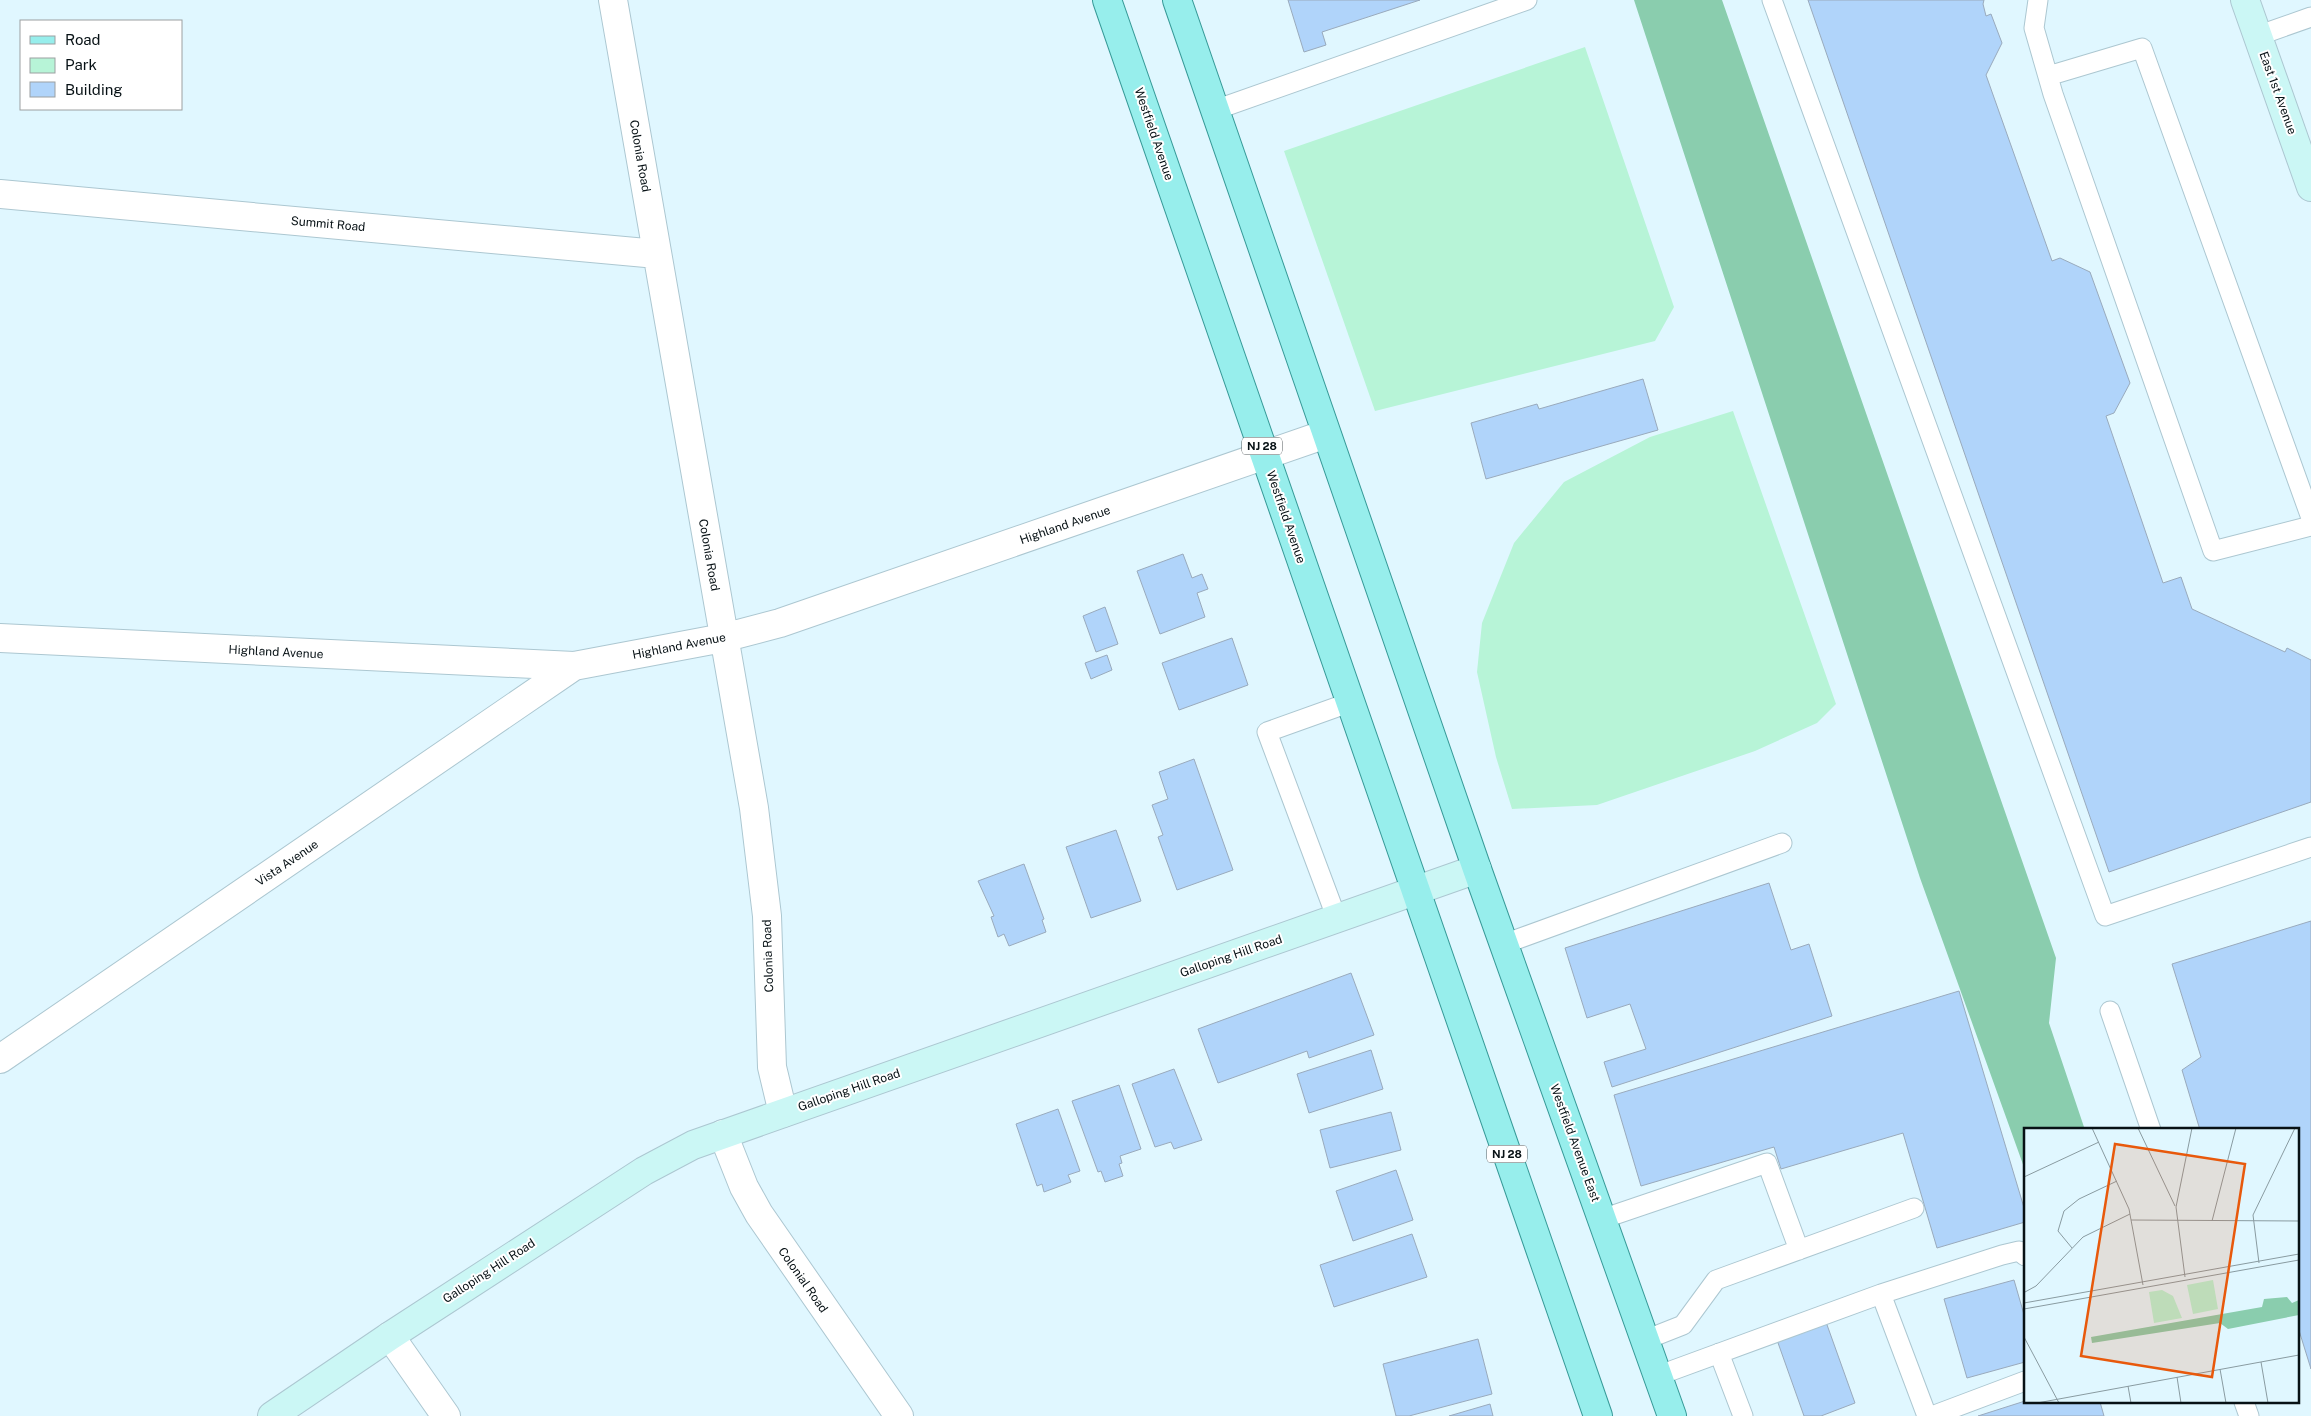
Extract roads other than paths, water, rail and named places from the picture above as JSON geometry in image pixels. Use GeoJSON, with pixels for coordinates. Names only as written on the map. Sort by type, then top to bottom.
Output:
{"type":"FeatureCollection","features":[{"type":"Feature","properties":{"kind":"main road","name":"Westfield Avenue"},"geometry":{"type":"LineString","coordinates":[[1107,0],[1417,892]]}},
{"type":"Feature","properties":{"kind":"main road"},"geometry":{"type":"LineString","coordinates":[[1177,0],[1477,870]]}},
{"type":"Feature","properties":{"kind":"main road","name":"East 1st Avenue"},"geometry":{"type":"LineString","coordinates":[[2245,0],[2311,187]]}},
{"type":"Feature","properties":{"kind":"main road","name":"Galloping Hill Road"},"geometry":{"type":"LineString","coordinates":[[272,1416],[390,1336],[644,1171],[684,1150],[782,1113],[1477,870]]}},
{"type":"Feature","properties":{"kind":"main road","name":"Westfield Avenue East"},"geometry":{"type":"LineString","coordinates":[[1477,870],[1672,1416]]}},
{"type":"Feature","properties":{"kind":"main road","name":"NJ 28"},"geometry":{"type":"LineString","coordinates":[[1417,892],[1598,1416]]}},
{"type":"Feature","properties":{"kind":"street","name":"Colonia Road"},"geometry":{"type":"LineString","coordinates":[[613,0],[762,866],[770,961],[770,1046],[782,1113]]}},
{"type":"Feature","properties":{"kind":"street","name":"Summit Road"},"geometry":{"type":"LineString","coordinates":[[0,194],[656,254]]}},
{"type":"Feature","properties":{"kind":"street","name":"Highland Avenue"},"geometry":{"type":"LineString","coordinates":[[0,638],[574,666],[723,638],[780,623],[1265,457],[1326,434]]}},
{"type":"Feature","properties":{"kind":"street","name":"Vista Avenue"},"geometry":{"type":"LineString","coordinates":[[0,1059],[574,666]]}},
{"type":"Feature","properties":{"kind":"street","name":"Colonial Road"},"geometry":{"type":"LineString","coordinates":[[723,1134],[735,1166],[759,1214],[899,1416]]}},
{"type":"Feature","properties":{"kind":"street"},"geometry":{"type":"LineString","coordinates":[[390,1336],[446,1416]]}},
{"type":"Feature","properties":{"kind":"lane"},"geometry":{"type":"LineString","coordinates":[[1215,110],[1527,0]]}},
{"type":"Feature","properties":{"kind":"lane"},"geometry":{"type":"LineString","coordinates":[[1772,0],[2105,916],[2311,847]]}},
{"type":"Feature","properties":{"kind":"lane"},"geometry":{"type":"LineString","coordinates":[[2038,0],[2034,28],[2048,76],[2213,550],[2311,526]]}},
{"type":"Feature","properties":{"kind":"lane"},"geometry":{"type":"LineString","coordinates":[[2257,36],[2311,17]]}},
{"type":"Feature","properties":{"kind":"lane"},"geometry":{"type":"LineString","coordinates":[[2048,76],[2142,48],[2311,518]]}},
{"type":"Feature","properties":{"kind":"lane"},"geometry":{"type":"LineString","coordinates":[[1337,919],[1267,732],[1351,702]]}},
{"type":"Feature","properties":{"kind":"lane"},"geometry":{"type":"LineString","coordinates":[[1504,944],[1782,843]]}},
{"type":"Feature","properties":{"kind":"lane"},"geometry":{"type":"LineString","coordinates":[[2110,1010],[2150,1128]]}},
{"type":"Feature","properties":{"kind":"lane"},"geometry":{"type":"LineString","coordinates":[[1602,1218],[1767,1162],[1799,1250]]}},
{"type":"Feature","properties":{"kind":"lane"},"geometry":{"type":"LineString","coordinates":[[1645,1340],[1683,1325],[1716,1280],[1914,1208]]}},
{"type":"Feature","properties":{"kind":"lane"},"geometry":{"type":"LineString","coordinates":[[1657,1376],[1881,1294],[2002,1255],[2019,1251],[2024,1255]]}},
{"type":"Feature","properties":{"kind":"lane"},"geometry":{"type":"LineString","coordinates":[[1881,1294],[1927,1416]]}},
{"type":"Feature","properties":{"kind":"lane"},"geometry":{"type":"LineString","coordinates":[[1719,1353],[1743,1416]]}},
{"type":"Feature","properties":{"kind":"lane"},"geometry":{"type":"LineString","coordinates":[[1932,1416],[2024,1381]]}},
{"type":"Feature","properties":{"kind":"lane"},"geometry":{"type":"LineString","coordinates":[[2245,1404],[2249,1416]]}}]}
